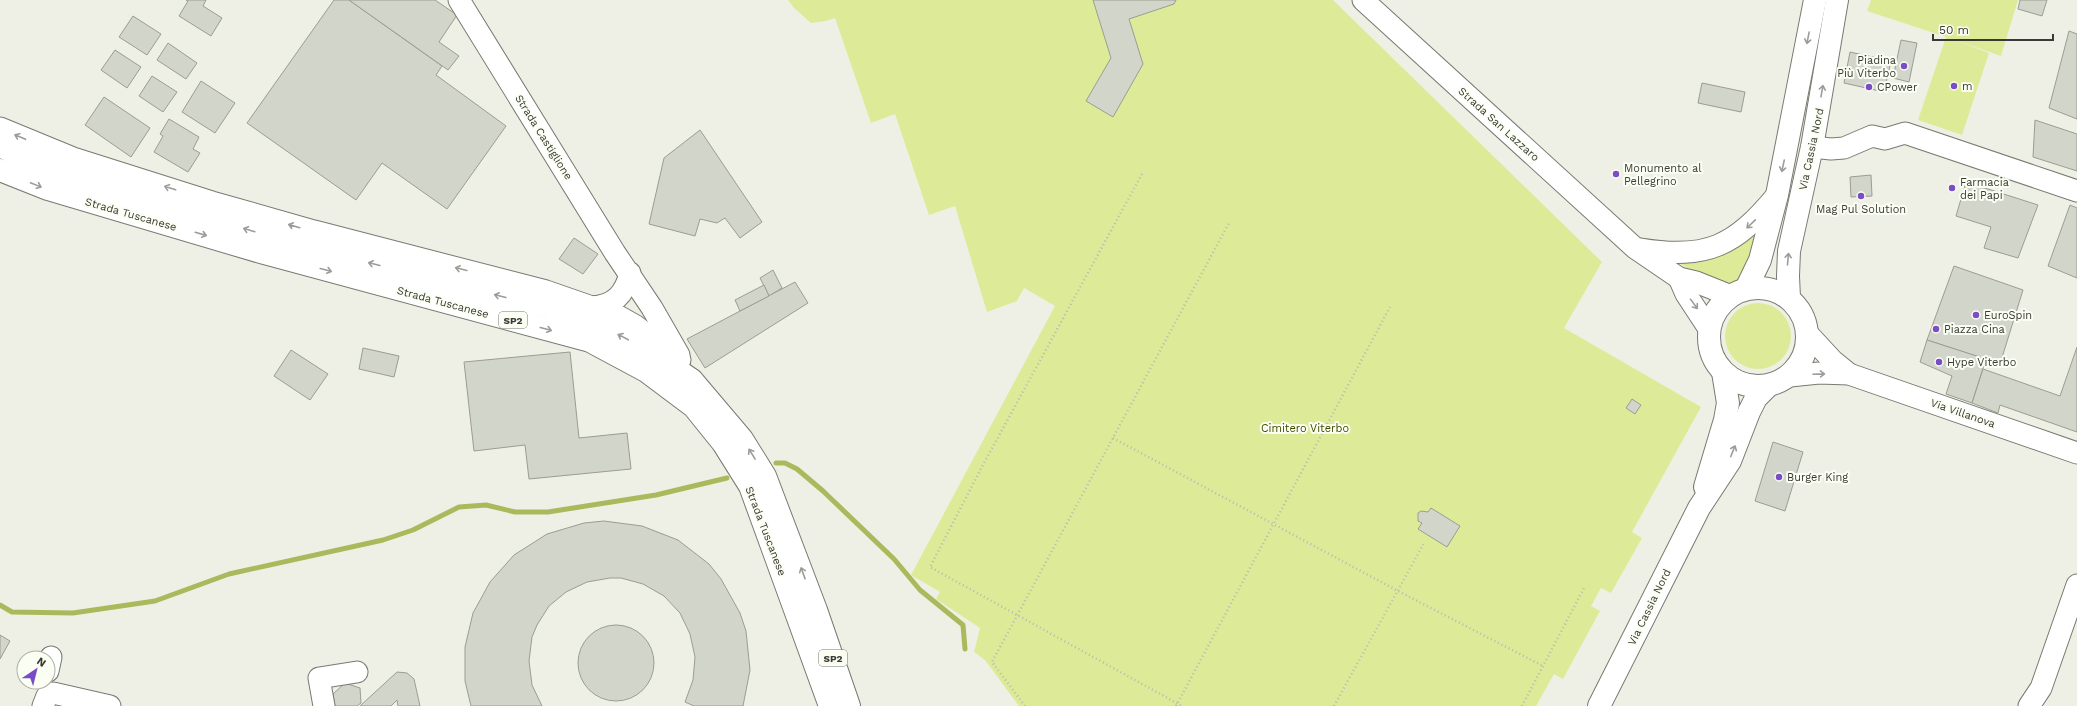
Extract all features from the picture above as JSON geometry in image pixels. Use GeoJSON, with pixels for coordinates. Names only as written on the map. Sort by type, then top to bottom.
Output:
{"type":"FeatureCollection","features":[{"type":"Feature","properties":{"kind":"main road","name":"Via Cassia Nord"},"geometry":{"type":"LineString","coordinates":[[1768,386],[1747,386],[1738,383],[1723,372],[1715,362],[1710,349],[1709,329],[1713,316],[1721,304],[1739,292],[1760,260],[1777,195],[1815,0]]}},
{"type":"Feature","properties":{"kind":"main road","name":"Via Cassia Nord"},"geometry":{"type":"LineString","coordinates":[[1789,298],[1789,251],[1812,146],[1838,0]]}},
{"type":"Feature","properties":{"kind":"main road","name":"Strada Tuscanese"},"geometry":{"type":"LineString","coordinates":[[0,146],[43,166],[116,190],[306,247],[547,307],[653,347],[692,380],[742,439],[765,476],[816,610]]}},
{"type":"Feature","properties":{"kind":"main road","name":"Strada Tuscanese"},"geometry":{"type":"LineString","coordinates":[[0,170],[48,189],[264,253],[590,341],[646,371],[694,408],[722,443],[750,486],[830,706]]}},
{"type":"Feature","properties":{"kind":"main road","name":"Via Cassia Nord"},"geometry":{"type":"LineString","coordinates":[[1600,706],[1699,508],[1730,461],[1756,398],[1768,386],[1790,376],[1801,362],[1806,352],[1808,334],[1805,321],[1799,309],[1789,298],[1768,288],[1739,292]]}},
{"type":"Feature","properties":{"kind":"main road"},"geometry":{"type":"LineString","coordinates":[[682,361],[692,380]]}},
{"type":"Feature","properties":{"kind":"main road","name":"Via Cassia Nord"},"geometry":{"type":"LineString","coordinates":[[1699,508],[1725,420],[1728,403],[1723,372]]}},
{"type":"Feature","properties":{"kind":"main road"},"geometry":{"type":"LineString","coordinates":[[816,610],[864,706]]}},
{"type":"Feature","properties":{"kind":"main road","name":"SP2"},"geometry":{"type":"LineString","coordinates":[[816,610],[849,706]]}},
{"type":"Feature","properties":{"kind":"main road"},"geometry":{"type":"LineString","coordinates":[[1608,706],[1627,654]]}},
{"type":"Feature","properties":{"kind":"street","name":"Strada Castiglione"},"geometry":{"type":"LineString","coordinates":[[460,0],[615,253],[630,273],[665,329],[682,361]]}},
{"type":"Feature","properties":{"kind":"street","name":"Strada San Lazzaro"},"geometry":{"type":"LineString","coordinates":[[1363,0],[1635,248],[1679,278],[1739,292]]}},
{"type":"Feature","properties":{"kind":"street","name":"Strada Tuscanese"},"geometry":{"type":"LineString","coordinates":[[0,128],[73,158],[212,202],[314,231],[546,291],[620,317],[652,336],[653,347]]}},
{"type":"Feature","properties":{"kind":"street"},"geometry":{"type":"LineString","coordinates":[[1812,146],[1831,149],[1844,148],[1872,136],[1885,139],[1905,133],[2077,191]]}},
{"type":"Feature","properties":{"kind":"street"},"geometry":{"type":"LineString","coordinates":[[1635,248],[1684,253],[1720,245],[1749,227],[1777,195]]}},
{"type":"Feature","properties":{"kind":"street"},"geometry":{"type":"LineString","coordinates":[[592,307],[603,306],[618,298],[628,283],[630,273]]}},
{"type":"Feature","properties":{"kind":"street"},"geometry":{"type":"LineString","coordinates":[[1679,278],[1686,294],[1709,329]]}},
{"type":"Feature","properties":{"kind":"street","name":"Via Villanova"},"geometry":{"type":"LineString","coordinates":[[1808,334],[1849,374]]}},
{"type":"Feature","properties":{"kind":"street"},"geometry":{"type":"LineString","coordinates":[[653,347],[682,361]]}},
{"type":"Feature","properties":{"kind":"street","name":"Via Villanova"},"geometry":{"type":"LineString","coordinates":[[1790,376],[1819,373],[1849,374],[2077,453]]}},
{"type":"Feature","properties":{"kind":"street"},"geometry":{"type":"LineString","coordinates":[[2029,706],[2041,688],[2077,585]]}},
{"type":"Feature","properties":{"kind":"street"},"geometry":{"type":"LineString","coordinates":[[324,706],[319,678],[357,672]]}},
{"type":"Feature","properties":{"kind":"street"},"geometry":{"type":"LineString","coordinates":[[45,695],[59,693],[110,706]]}},
{"type":"Feature","properties":{"kind":"path"},"geometry":{"type":"LineString","coordinates":[[1142,174],[984,463],[930,567],[1177,705],[1182,706]]}},
{"type":"Feature","properties":{"kind":"path"},"geometry":{"type":"LineString","coordinates":[[1024,706],[992,662],[1230,221]]}},
{"type":"Feature","properties":{"kind":"path"},"geometry":{"type":"LineString","coordinates":[[1177,705],[1390,307]]}},
{"type":"Feature","properties":{"kind":"path"},"geometry":{"type":"LineString","coordinates":[[1113,438],[1398,591],[1543,666]]}},
{"type":"Feature","properties":{"kind":"path"},"geometry":{"type":"LineString","coordinates":[[1334,706],[1424,543]]}},
{"type":"Feature","properties":{"kind":"path"},"geometry":{"type":"LineString","coordinates":[[1522,706],[1584,588]]}},
{"type":"Feature","properties":{"kind":"green space","name":"Cimitero Viterbo"},"geometry":{"type":"Polygon","coordinates":[[[788,0],[1333,0],[1602,262],[1564,328],[1701,407],[1632,532],[1642,538],[1611,593],[1601,588],[1591,606],[1600,611],[1563,679],[1554,674],[1536,706],[1019,706],[985,660],[974,652],[980,628],[936,599],[940,592],[911,575],[1055,306],[1024,288],[1017,301],[987,312],[955,206],[929,215],[895,114],[871,123],[835,18],[811,23],[794,8],[788,0]]]}},
{"type":"Feature","properties":{"kind":"green space"},"geometry":{"type":"Polygon","coordinates":[[[1871,0],[2018,0],[2001,56],[1955,40],[1989,53],[1962,135],[1918,120],[1946,37],[1867,11],[1871,0]]]}},
{"type":"Feature","properties":{"kind":"green space"},"geometry":{"type":"Polygon","coordinates":[[[1760,224],[1748,265],[1742,277],[1736,282],[1727,284],[1708,279],[1673,259],[1760,224]]]}},
{"type":"Feature","properties":{"kind":"green space"},"geometry":{"type":"Polygon","coordinates":[[[1758,303],[1771,306],[1781,313],[1788,323],[1791,336],[1788,349],[1781,359],[1771,366],[1758,369],[1745,366],[1735,359],[1728,349],[1725,336],[1728,323],[1735,313],[1745,306],[1758,303]]]}},
{"type":"Feature","properties":{"kind":"building"},"geometry":{"type":"Polygon","coordinates":[[[186,0],[206,0],[203,6],[222,18],[211,36],[179,16],[188,1],[186,0]]]}},
{"type":"Feature","properties":{"kind":"building"},"geometry":{"type":"Polygon","coordinates":[[[334,0],[349,0],[442,66],[436,75],[506,126],[447,209],[382,163],[356,200],[247,123],[334,0]]]}},
{"type":"Feature","properties":{"kind":"building"},"geometry":{"type":"Polygon","coordinates":[[[349,0],[435,0],[457,15],[439,42],[459,56],[448,70],[349,0]]]}},
{"type":"Feature","properties":{"kind":"building"},"geometry":{"type":"Polygon","coordinates":[[[1093,0],[1176,0],[1174,4],[1129,19],[1143,64],[1113,117],[1086,101],[1111,58],[1093,0]]]}},
{"type":"Feature","properties":{"kind":"building"},"geometry":{"type":"Polygon","coordinates":[[[2020,0],[2047,0],[2042,16],[2018,9],[2020,0]]]}},
{"type":"Feature","properties":{"kind":"building"},"geometry":{"type":"Polygon","coordinates":[[[133,16],[161,34],[147,55],[119,37],[133,16]]]}},
{"type":"Feature","properties":{"kind":"building"},"geometry":{"type":"Polygon","coordinates":[[[2069,31],[2077,34],[2077,119],[2049,108],[2069,31]]]}},
{"type":"Feature","properties":{"kind":"building"},"geometry":{"type":"Polygon","coordinates":[[[1901,40],[1917,43],[1909,82],[1893,78],[1901,40]]]}},
{"type":"Feature","properties":{"kind":"building"},"geometry":{"type":"Polygon","coordinates":[[[168,43],[197,63],[186,79],[157,60],[168,43]]]}},
{"type":"Feature","properties":{"kind":"building"},"geometry":{"type":"Polygon","coordinates":[[[115,50],[141,67],[127,88],[101,70],[115,50]]]}},
{"type":"Feature","properties":{"kind":"building"},"geometry":{"type":"Polygon","coordinates":[[[1850,52],[1891,61],[1884,92],[1844,83],[1850,52]]]}},
{"type":"Feature","properties":{"kind":"building"},"geometry":{"type":"Polygon","coordinates":[[[152,76],[177,92],[163,112],[139,96],[152,76]]]}},
{"type":"Feature","properties":{"kind":"building"},"geometry":{"type":"Polygon","coordinates":[[[201,81],[235,103],[215,133],[182,112],[201,81]]]}},
{"type":"Feature","properties":{"kind":"building"},"geometry":{"type":"Polygon","coordinates":[[[1702,83],[1745,92],[1741,112],[1698,103],[1702,83]]]}},
{"type":"Feature","properties":{"kind":"building"},"geometry":{"type":"Polygon","coordinates":[[[104,97],[150,128],[131,157],[85,125],[104,97]]]}},
{"type":"Feature","properties":{"kind":"building"},"geometry":{"type":"Polygon","coordinates":[[[169,119],[199,137],[193,149],[200,153],[188,172],[154,152],[163,136],[160,134],[169,119]]]}},
{"type":"Feature","properties":{"kind":"building"},"geometry":{"type":"Polygon","coordinates":[[[2035,120],[2077,134],[2077,171],[2033,157],[2035,120]]]}},
{"type":"Feature","properties":{"kind":"building"},"geometry":{"type":"Polygon","coordinates":[[[700,130],[762,222],[740,238],[725,218],[717,223],[700,219],[695,236],[649,224],[664,158],[700,130]]]}},
{"type":"Feature","properties":{"kind":"building"},"geometry":{"type":"Polygon","coordinates":[[[1871,175],[1872,196],[1851,197],[1850,177],[1871,175]]]}},
{"type":"Feature","properties":{"kind":"building"},"geometry":{"type":"Polygon","coordinates":[[[1966,182],[2038,205],[2018,258],[1984,248],[1991,227],[1956,216],[1966,182]]]}},
{"type":"Feature","properties":{"kind":"building"},"geometry":{"type":"Polygon","coordinates":[[[2070,205],[2077,208],[2077,278],[2048,266],[2070,205]]]}},
{"type":"Feature","properties":{"kind":"building"},"geometry":{"type":"Polygon","coordinates":[[[574,238],[598,254],[583,274],[559,259],[574,238]]]}},
{"type":"Feature","properties":{"kind":"building","name":"EuroSpin"},"geometry":{"type":"Polygon","coordinates":[[[1954,266],[2023,290],[2000,364],[1927,340],[1954,266]]]}},
{"type":"Feature","properties":{"kind":"building"},"geometry":{"type":"Polygon","coordinates":[[[773,270],[782,288],[769,296],[760,278],[773,270]]]}},
{"type":"Feature","properties":{"kind":"building"},"geometry":{"type":"Polygon","coordinates":[[[795,282],[808,303],[705,368],[687,339],[795,282]]]}},
{"type":"Feature","properties":{"kind":"building"},"geometry":{"type":"Polygon","coordinates":[[[764,285],[769,296],[740,311],[735,300],[764,285]]]}},
{"type":"Feature","properties":{"kind":"building"},"geometry":{"type":"Polygon","coordinates":[[[1927,340],[1986,359],[1972,403],[1946,394],[1952,376],[1920,362],[1927,340]]]}},
{"type":"Feature","properties":{"kind":"building"},"geometry":{"type":"Polygon","coordinates":[[[2077,347],[2077,432],[2000,405],[1998,413],[1972,403],[1983,369],[2060,396],[2077,347]]]}},
{"type":"Feature","properties":{"kind":"building"},"geometry":{"type":"Polygon","coordinates":[[[363,348],[399,356],[394,377],[359,369],[363,348]]]}},
{"type":"Feature","properties":{"kind":"building"},"geometry":{"type":"Polygon","coordinates":[[[291,350],[328,374],[310,400],[274,376],[291,350]]]}},
{"type":"Feature","properties":{"kind":"building"},"geometry":{"type":"Polygon","coordinates":[[[570,352],[579,438],[627,433],[631,469],[529,479],[525,445],[474,451],[464,362],[570,352]]]}},
{"type":"Feature","properties":{"kind":"building"},"geometry":{"type":"Polygon","coordinates":[[[1632,399],[1641,405],[1635,414],[1626,408],[1632,399]]]}},
{"type":"Feature","properties":{"kind":"building","name":"Burger King"},"geometry":{"type":"Polygon","coordinates":[[[1773,442],[1803,452],[1785,511],[1755,501],[1773,442]]]}},
{"type":"Feature","properties":{"kind":"building"},"geometry":{"type":"Polygon","coordinates":[[[1431,508],[1460,526],[1447,547],[1418,529],[1422,523],[1418,521],[1418,513],[1421,511],[1428,512],[1431,508]]]}},
{"type":"Feature","properties":{"kind":"building"},"geometry":{"type":"Polygon","coordinates":[[[604,521],[642,526],[678,540],[709,564],[721,579],[740,613],[746,631],[750,670],[743,706],[694,706],[685,702],[693,680],[695,657],[690,634],[680,613],[664,596],[643,584],[621,578],[610,578],[587,582],[566,592],[549,606],[537,625],[532,637],[529,661],[532,685],[542,706],[471,706],[465,681],[465,647],[473,613],[490,582],[514,555],[547,534],[584,523],[604,521]]]}},
{"type":"Feature","properties":{"kind":"building"},"geometry":{"type":"Polygon","coordinates":[[[616,625],[631,628],[643,636],[651,648],[654,663],[651,678],[643,690],[631,698],[616,701],[601,698],[589,690],[581,678],[578,663],[581,648],[589,636],[601,628],[616,625]]]}},
{"type":"Feature","properties":{"kind":"building"},"geometry":{"type":"Polygon","coordinates":[[[0,635],[10,641],[0,659],[0,635]]]}},
{"type":"Feature","properties":{"kind":"building"},"geometry":{"type":"Polygon","coordinates":[[[397,672],[407,673],[414,679],[420,706],[398,706],[397,700],[391,706],[360,706],[397,672]]]}},
{"type":"Feature","properties":{"kind":"building"},"geometry":{"type":"Polygon","coordinates":[[[345,683],[360,688],[361,703],[357,706],[335,706],[333,694],[345,683]]]}},
{"type":"Feature","properties":{"kind":"waterway"},"geometry":{"type":"LineString","coordinates":[[776,463],[785,463],[797,469],[823,491],[894,559],[920,590],[963,625],[965,649]]}},
{"type":"Feature","properties":{"kind":"waterway"},"geometry":{"type":"LineString","coordinates":[[0,605],[12,612],[73,613],[155,601],[229,574],[383,540],[413,530],[459,507],[486,505],[515,512],[548,512],[656,495],[727,478]]}},
{"type":"Feature","properties":{"kind":"place","name":"Piadina Più Viterbo"},"geometry":{"type":"Point","coordinates":[1904,66]}},
{"type":"Feature","properties":{"kind":"place","name":"m"},"geometry":{"type":"Point","coordinates":[1954,86]}},
{"type":"Feature","properties":{"kind":"place","name":"CPower"},"geometry":{"type":"Point","coordinates":[1869,87]}},
{"type":"Feature","properties":{"kind":"place","name":"Monumento al Pellegrino"},"geometry":{"type":"Point","coordinates":[1616,174]}},
{"type":"Feature","properties":{"kind":"place","name":"Farmacia dei Papi"},"geometry":{"type":"Point","coordinates":[1952,188]}},
{"type":"Feature","properties":{"kind":"place","name":"Mag Pul Solution"},"geometry":{"type":"Point","coordinates":[1861,196]}},
{"type":"Feature","properties":{"kind":"place","name":"EuroSpin"},"geometry":{"type":"Point","coordinates":[1976,315]}},
{"type":"Feature","properties":{"kind":"place","name":"Piazza Cina"},"geometry":{"type":"Point","coordinates":[1936,329]}},
{"type":"Feature","properties":{"kind":"place","name":"Hype Viterbo"},"geometry":{"type":"Point","coordinates":[1939,362]}},
{"type":"Feature","properties":{"kind":"place","name":"Burger King"},"geometry":{"type":"Point","coordinates":[1779,477]}}]}
